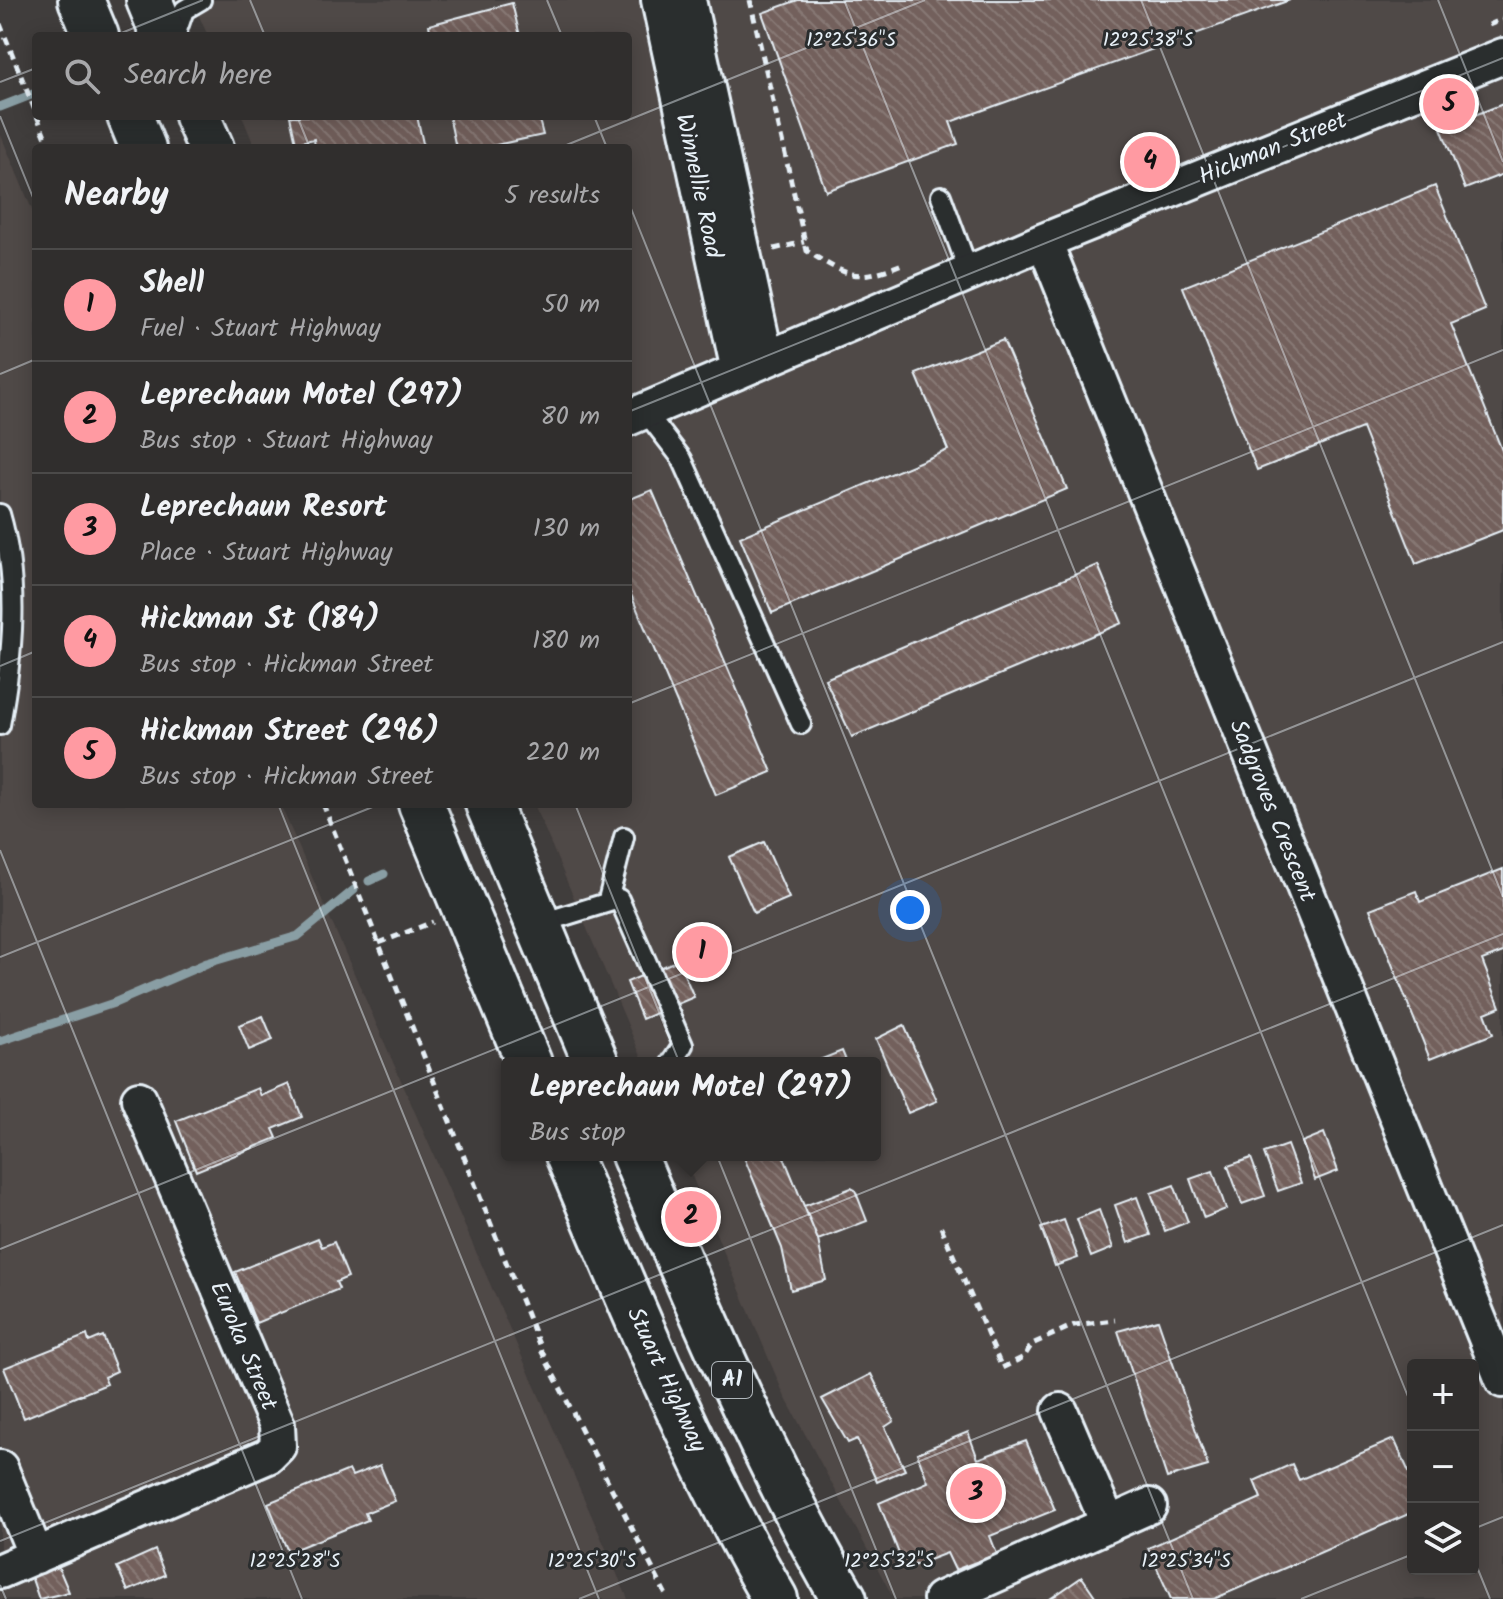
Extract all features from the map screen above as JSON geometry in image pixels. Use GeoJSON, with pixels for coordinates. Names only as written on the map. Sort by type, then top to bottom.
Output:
{"type":"FeatureCollection","features":[{"type":"Feature","properties":{"kind":"highway"},"geometry":{"type":"LineString","coordinates":[[81,0],[94,32]]}},
{"type":"Feature","properties":{"kind":"highway"},"geometry":{"type":"LineString","coordinates":[[149,0],[162,32]]}},
{"type":"Feature","properties":{"kind":"highway"},"geometry":{"type":"LineString","coordinates":[[132,120],[141,144]]}},
{"type":"Feature","properties":{"kind":"highway"},"geometry":{"type":"LineString","coordinates":[[199,120],[209,144]]}},
{"type":"Feature","properties":{"kind":"highway"},"geometry":{"type":"LineString","coordinates":[[423,808],[526,1057]]}},
{"type":"Feature","properties":{"kind":"highway"},"geometry":{"type":"LineString","coordinates":[[441,808],[449,829],[449,872]]}},
{"type":"Feature","properties":{"kind":"highway"},"geometry":{"type":"LineString","coordinates":[[490,808],[593,1057]]}},
{"type":"Feature","properties":{"kind":"highway"},"geometry":{"type":"LineString","coordinates":[[538,924],[516,986],[546,1057]]}},
{"type":"Feature","properties":{"kind":"highway","name":"A1"},"geometry":{"type":"LineString","coordinates":[[637,1161],[702,1317],[772,1466],[844,1599]]}},
{"type":"Feature","properties":{"kind":"highway","name":"Stuart Highway"},"geometry":{"type":"LineString","coordinates":[[574,1162],[617,1276],[691,1435],[775,1599]]}},
{"type":"Feature","properties":{"kind":"street","name":"Winnellie Road"},"geometry":{"type":"LineString","coordinates":[[686,1],[751,356]]}},
{"type":"Feature","properties":{"kind":"street","name":"Hickman Street"},"geometry":{"type":"LineString","coordinates":[[634,408],[751,356],[865,316],[1503,56]]}},
{"type":"Feature","properties":{"kind":"street","name":"Sadgroves Crescent"},"geometry":{"type":"LineString","coordinates":[[1044,241],[1503,1380]]}},
{"type":"Feature","properties":{"kind":"street","name":"Euroka Street"},"geometry":{"type":"LineString","coordinates":[[0,1571],[268,1456],[278,1446],[277,1425],[139,1099]]}},
{"type":"Feature","properties":{"kind":"street"},"geometry":{"type":"LineString","coordinates":[[1060,1411],[1108,1523]]}},
{"type":"Feature","properties":{"kind":"street"},"geometry":{"type":"LineString","coordinates":[[0,1468],[36,1556]]}},
{"type":"Feature","properties":{"kind":"street"},"geometry":{"type":"LineString","coordinates":[[941,1599],[1149,1506]]}},
{"type":"Feature","properties":{"kind":"lane"},"geometry":{"type":"LineString","coordinates":[[176,32],[184,10],[201,0]]}},
{"type":"Feature","properties":{"kind":"lane"},"geometry":{"type":"LineString","coordinates":[[941,196],[969,272]]}},
{"type":"Feature","properties":{"kind":"lane"},"geometry":{"type":"LineString","coordinates":[[634,408],[682,459],[801,724]]}},
{"type":"Feature","properties":{"kind":"lane"},"geometry":{"type":"LineString","coordinates":[[0,514],[12,589],[13,641],[0,725]]}},
{"type":"Feature","properties":{"kind":"lane"},"geometry":{"type":"LineString","coordinates":[[608,900],[624,837]]}},
{"type":"Feature","properties":{"kind":"lane"},"geometry":{"type":"LineString","coordinates":[[538,924],[619,899],[683,1045],[675,1057]]}},
{"type":"Feature","properties":{"kind":"path"},"geometry":{"type":"LineString","coordinates":[[750,0],[807,251],[845,275],[877,274],[904,263]]}},
{"type":"Feature","properties":{"kind":"path"},"geometry":{"type":"LineString","coordinates":[[1474,31],[1503,19]]}},
{"type":"Feature","properties":{"kind":"path"},"geometry":{"type":"LineString","coordinates":[[0,24],[32,103]]}},
{"type":"Feature","properties":{"kind":"path"},"geometry":{"type":"LineString","coordinates":[[39,120],[48,144]]}},
{"type":"Feature","properties":{"kind":"path"},"geometry":{"type":"LineString","coordinates":[[768,250],[804,242]]}},
{"type":"Feature","properties":{"kind":"path"},"geometry":{"type":"LineString","coordinates":[[325,808],[542,1352],[668,1599]]}},
{"type":"Feature","properties":{"kind":"path"},"geometry":{"type":"LineString","coordinates":[[941,1227],[1002,1368],[1024,1357],[1032,1344],[1074,1325],[1115,1320]]}},
{"type":"Feature","properties":{"kind":"shaded area"},"geometry":{"type":"Polygon","coordinates":[[[192,0],[1503,0],[1503,1599],[894,1599],[784,1395],[686,1161],[881,1161],[881,1057],[641,1057],[536,808],[632,808],[632,144],[253,144],[244,120],[632,120],[632,32],[206,32],[192,0]]]}},
{"type":"Feature","properties":{"kind":"shaded area"},"geometry":{"type":"Polygon","coordinates":[[[0,133],[32,209],[32,808],[282,808],[628,1599],[0,1599],[0,133]]]}},
{"type":"Feature","properties":{"kind":"building"},"geometry":{"type":"Polygon","coordinates":[[[798,0],[1290,0],[950,122],[958,144],[826,191],[762,13],[798,0]]]}},
{"type":"Feature","properties":{"kind":"building"},"geometry":{"type":"Polygon","coordinates":[[[512,3],[519,32],[430,32],[429,25],[512,3]]]}},
{"type":"Feature","properties":{"kind":"building"},"geometry":{"type":"Polygon","coordinates":[[[1503,104],[1503,174],[1465,189],[1441,128],[1503,104]]]}},
{"type":"Feature","properties":{"kind":"building"},"geometry":{"type":"Polygon","coordinates":[[[291,120],[418,120],[423,144],[315,144],[314,139],[296,143],[291,120]]]}},
{"type":"Feature","properties":{"kind":"building"},"geometry":{"type":"Polygon","coordinates":[[[450,120],[539,120],[543,135],[501,144],[455,144],[450,120]]]}},
{"type":"Feature","properties":{"kind":"building"},"geometry":{"type":"Polygon","coordinates":[[[1435,186],[1485,310],[1451,324],[1503,453],[1503,530],[1416,564],[1362,428],[1257,470],[1183,287],[1435,186]]]}},
{"type":"Feature","properties":{"kind":"building"},"geometry":{"type":"Polygon","coordinates":[[[1003,340],[1067,489],[772,613],[740,537],[948,450],[916,374],[1003,340]]]}},
{"type":"Feature","properties":{"kind":"building"},"geometry":{"type":"Polygon","coordinates":[[[652,490],[772,772],[716,795],[632,597],[632,498],[652,490]]]}},
{"type":"Feature","properties":{"kind":"building"},"geometry":{"type":"Polygon","coordinates":[[[1098,565],[1122,623],[852,737],[825,679],[1098,565]]]}},
{"type":"Feature","properties":{"kind":"building"},"geometry":{"type":"Polygon","coordinates":[[[764,842],[789,898],[754,913],[729,857],[764,842]]]}},
{"type":"Feature","properties":{"kind":"building"},"geometry":{"type":"Polygon","coordinates":[[[1503,869],[1503,952],[1482,960],[1500,1007],[1485,1013],[1493,1034],[1430,1059],[1370,909],[1416,891],[1420,902],[1503,869]]]}},
{"type":"Feature","properties":{"kind":"building"},"geometry":{"type":"Polygon","coordinates":[[[678,960],[694,997],[642,1019],[627,982],[678,960]]]}},
{"type":"Feature","properties":{"kind":"building"},"geometry":{"type":"Polygon","coordinates":[[[263,1016],[273,1040],[249,1050],[239,1025],[263,1016]]]}},
{"type":"Feature","properties":{"kind":"building"},"geometry":{"type":"Polygon","coordinates":[[[904,1025],[937,1101],[908,1113],[876,1039],[904,1025]]]}},
{"type":"Feature","properties":{"kind":"building"},"geometry":{"type":"Polygon","coordinates":[[[842,1051],[844,1057],[827,1057],[842,1051]]]}},
{"type":"Feature","properties":{"kind":"building"},"geometry":{"type":"Polygon","coordinates":[[[289,1084],[302,1117],[273,1129],[277,1138],[196,1171],[176,1121],[258,1088],[261,1096],[289,1084]]]}},
{"type":"Feature","properties":{"kind":"building"},"geometry":{"type":"Polygon","coordinates":[[[1324,1133],[1338,1171],[1315,1180],[1302,1142],[1324,1133]]]}},
{"type":"Feature","properties":{"kind":"building"},"geometry":{"type":"Polygon","coordinates":[[[1287,1145],[1301,1183],[1278,1191],[1264,1153],[1287,1145]]]}},
{"type":"Feature","properties":{"kind":"building"},"geometry":{"type":"Polygon","coordinates":[[[1251,1158],[1265,1196],[1242,1204],[1228,1166],[1251,1158]]]}},
{"type":"Feature","properties":{"kind":"building"},"geometry":{"type":"Polygon","coordinates":[[[746,1161],[785,1161],[818,1240],[826,1280],[791,1290],[782,1248],[746,1161]]]}},
{"type":"Feature","properties":{"kind":"building"},"geometry":{"type":"Polygon","coordinates":[[[1213,1171],[1226,1209],[1204,1218],[1190,1179],[1213,1171]]]}},
{"type":"Feature","properties":{"kind":"building"},"geometry":{"type":"Polygon","coordinates":[[[1174,1185],[1188,1222],[1165,1231],[1151,1193],[1174,1185]]]}},
{"type":"Feature","properties":{"kind":"building"},"geometry":{"type":"Polygon","coordinates":[[[851,1188],[855,1190],[867,1221],[818,1240],[804,1206],[851,1188]]]}},
{"type":"Feature","properties":{"kind":"building"},"geometry":{"type":"Polygon","coordinates":[[[1137,1197],[1151,1235],[1128,1243],[1115,1205],[1137,1197]]]}},
{"type":"Feature","properties":{"kind":"building"},"geometry":{"type":"Polygon","coordinates":[[[1099,1210],[1113,1248],[1091,1257],[1077,1219],[1099,1210]]]}},
{"type":"Feature","properties":{"kind":"building"},"geometry":{"type":"Polygon","coordinates":[[[1064,1220],[1078,1258],[1055,1266],[1041,1228],[1064,1220]]]}},
{"type":"Feature","properties":{"kind":"building"},"geometry":{"type":"Polygon","coordinates":[[[318,1238],[322,1247],[334,1242],[348,1277],[336,1282],[339,1289],[256,1323],[235,1272],[318,1238]]]}},
{"type":"Feature","properties":{"kind":"building"},"geometry":{"type":"Polygon","coordinates":[[[1158,1320],[1208,1466],[1167,1478],[1118,1331],[1158,1320]]]}},
{"type":"Feature","properties":{"kind":"building"},"geometry":{"type":"Polygon","coordinates":[[[87,1335],[89,1342],[103,1336],[117,1371],[104,1377],[107,1384],[24,1418],[4,1368],[87,1335]]]}},
{"type":"Feature","properties":{"kind":"building"},"geometry":{"type":"Polygon","coordinates":[[[871,1374],[894,1421],[885,1427],[905,1470],[877,1482],[857,1439],[848,1443],[822,1399],[871,1374]]]}},
{"type":"Feature","properties":{"kind":"building"},"geometry":{"type":"Polygon","coordinates":[[[968,1432],[978,1459],[1026,1441],[1055,1510],[990,1536],[997,1554],[955,1570],[947,1553],[905,1569],[879,1503],[928,1482],[917,1453],[968,1432]]]}},
{"type":"Feature","properties":{"kind":"building"},"geometry":{"type":"Polygon","coordinates":[[[1394,1439],[1407,1468],[1407,1515],[1214,1599],[1171,1599],[1148,1548],[1261,1498],[1254,1481],[1292,1464],[1299,1480],[1394,1439]]]}},
{"type":"Feature","properties":{"kind":"building"},"geometry":{"type":"Polygon","coordinates":[[[380,1465],[395,1501],[365,1513],[368,1520],[288,1552],[268,1503],[349,1470],[352,1476],[380,1465]]]}},
{"type":"Feature","properties":{"kind":"building"},"geometry":{"type":"Polygon","coordinates":[[[155,1550],[165,1575],[128,1591],[117,1567],[155,1550]]]}},
{"type":"Feature","properties":{"kind":"building"},"geometry":{"type":"Polygon","coordinates":[[[58,1566],[69,1592],[39,1599],[31,1576],[58,1566]]]}},
{"type":"Feature","properties":{"kind":"building"},"geometry":{"type":"Polygon","coordinates":[[[1082,1577],[1097,1599],[1050,1599],[1082,1577]]]}},
{"type":"Feature","properties":{"kind":"waterway"},"geometry":{"type":"LineString","coordinates":[[0,107],[32,95]]}},
{"type":"Feature","properties":{"kind":"waterway"},"geometry":{"type":"LineString","coordinates":[[369,881],[384,874]]}},
{"type":"Feature","properties":{"kind":"waterway"},"geometry":{"type":"LineString","coordinates":[[0,1041],[114,1003],[207,963],[298,936],[354,890]]}},
{"type":"Feature","properties":{"kind":"place","name":"Hickman Street (296)"},"geometry":{"type":"Point","coordinates":[1449,104]}},
{"type":"Feature","properties":{"kind":"place","name":"Hickman St (184)"},"geometry":{"type":"Point","coordinates":[1150,162]}},
{"type":"Feature","properties":{"kind":"place","name":"Shell"},"geometry":{"type":"Point","coordinates":[702,952]}},
{"type":"Feature","properties":{"kind":"place","name":"Leprechaun Motel (297)"},"geometry":{"type":"Point","coordinates":[691,1217]}},
{"type":"Feature","properties":{"kind":"place","name":"Leprechaun Resort"},"geometry":{"type":"Point","coordinates":[976,1493]}}]}
